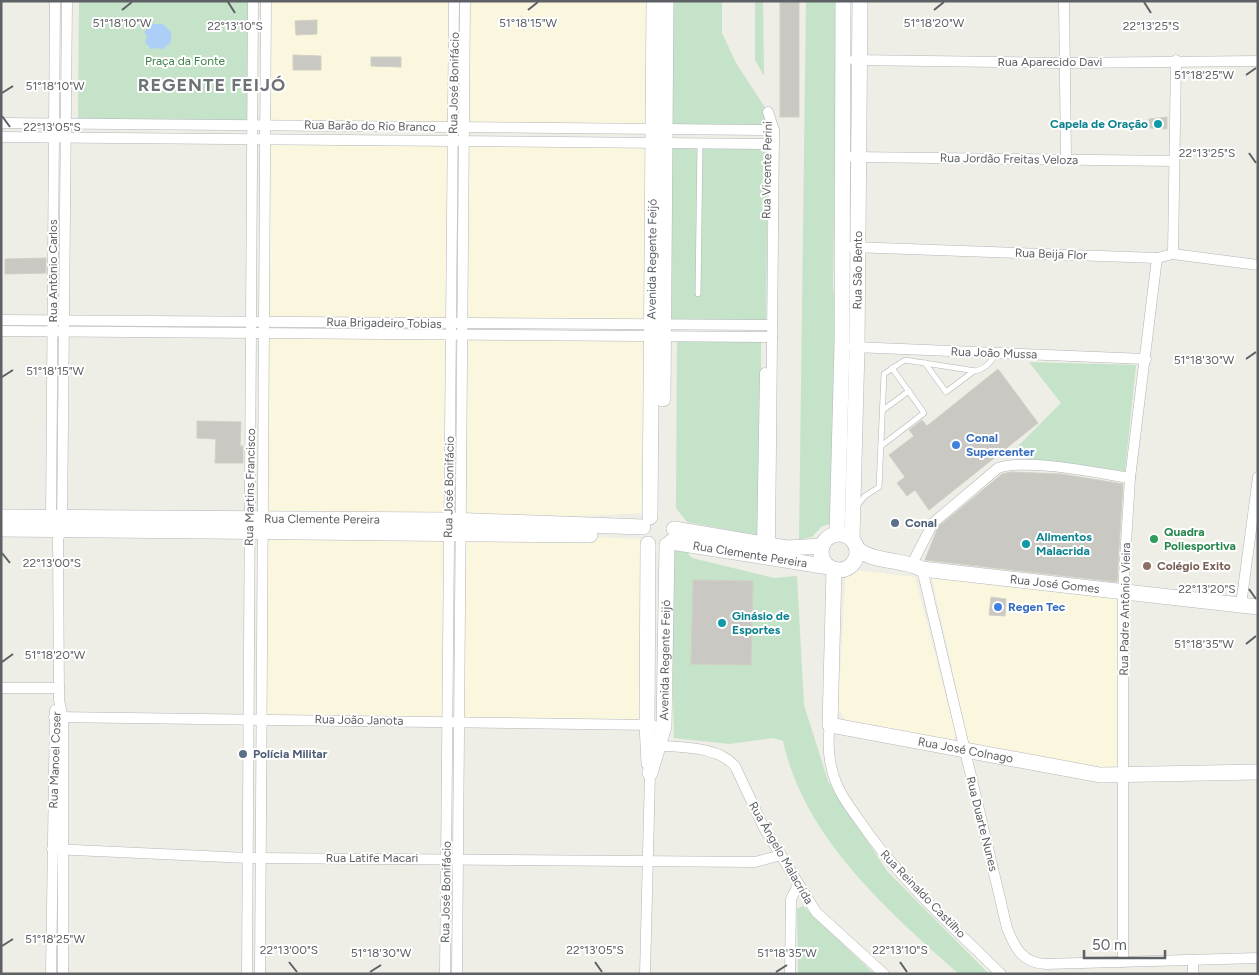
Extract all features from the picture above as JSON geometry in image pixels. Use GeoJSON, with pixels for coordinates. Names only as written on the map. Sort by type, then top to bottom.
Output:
{"type":"FeatureCollection","features":[{"type":"Feature","properties":{"kind":"main road","name":"Rua São Bento"},"geometry":{"type":"LineString","coordinates":[[843,1],[843,60],[851,157]]}},
{"type":"Feature","properties":{"kind":"main road","name":"Rua São Bento"},"geometry":{"type":"LineString","coordinates":[[855,544],[849,347],[851,157],[860,1]]}},
{"type":"Feature","properties":{"kind":"main road","name":"Avenida Regente Feijó"},"geometry":{"type":"LineString","coordinates":[[650,773],[653,745],[647,724],[649,528],[657,452],[660,6]]}},
{"type":"Feature","properties":{"kind":"main road","name":"Rua São Bento"},"geometry":{"type":"LineString","coordinates":[[837,534],[849,347]]}},
{"type":"Feature","properties":{"kind":"main road","name":"Rua Clemente Pereira"},"geometry":{"type":"LineString","coordinates":[[1,517],[57,526]]}},
{"type":"Feature","properties":{"kind":"main road"},"geometry":{"type":"LineString","coordinates":[[649,528],[670,520],[671,539]]}},
{"type":"Feature","properties":{"kind":"main road","name":"Rua Clemente Pereira"},"geometry":{"type":"LineString","coordinates":[[1,529],[57,526],[256,525],[649,528],[659,548],[671,539],[766,550],[831,568]]}},
{"type":"Feature","properties":{"kind":"main road"},"geometry":{"type":"LineString","coordinates":[[837,534],[855,544],[857,558],[851,566],[840,570],[831,568],[822,558],[822,546],[828,538],[837,534]]}},
{"type":"Feature","properties":{"kind":"main road","name":"Avenida Regente Feijó"},"geometry":{"type":"LineString","coordinates":[[653,745],[664,726],[664,626],[671,539]]}},
{"type":"Feature","properties":{"kind":"main road","name":"Rua José Gomes"},"geometry":{"type":"LineString","coordinates":[[855,544],[877,558],[917,567],[1258,607]]}},
{"type":"Feature","properties":{"kind":"main road","name":"Rua Clemente Pereira"},"geometry":{"type":"LineString","coordinates":[[766,550],[822,546]]}},
{"type":"Feature","properties":{"kind":"main road"},"geometry":{"type":"LineString","coordinates":[[830,725],[831,568]]}},
{"type":"Feature","properties":{"kind":"main road"},"geometry":{"type":"LineString","coordinates":[[648,627],[664,626]]}},
{"type":"Feature","properties":{"kind":"main road","name":"Rua José Colnago"},"geometry":{"type":"LineString","coordinates":[[830,725],[964,752],[1092,774],[1123,776],[1258,772]]}},
{"type":"Feature","properties":{"kind":"street","name":"Rua Antônio Carlos"},"geometry":{"type":"LineString","coordinates":[[55,1],[52,332],[59,700]]}},
{"type":"Feature","properties":{"kind":"street","name":"Rua Antônio Carlos"},"geometry":{"type":"LineString","coordinates":[[57,526],[64,332],[67,1]]}},
{"type":"Feature","properties":{"kind":"street","name":"Rua Martins Francisco"},"geometry":{"type":"LineString","coordinates":[[253,1],[251,398],[262,718],[260,974]]}},
{"type":"Feature","properties":{"kind":"street","name":"Rua Martins Francisco"},"geometry":{"type":"LineString","coordinates":[[247,974],[249,718],[256,525],[264,398],[266,1]]}},
{"type":"Feature","properties":{"kind":"street","name":"Rua José Bonifácio"},"geometry":{"type":"LineString","coordinates":[[445,974],[448,721],[457,335],[462,324],[454,1]]}},
{"type":"Feature","properties":{"kind":"street","name":"Rua José Bonifácio"},"geometry":{"type":"LineString","coordinates":[[458,127],[465,1]]}},
{"type":"Feature","properties":{"kind":"street"},"geometry":{"type":"LineString","coordinates":[[1064,1],[1066,159]]}},
{"type":"Feature","properties":{"kind":"street","name":"Rua Aparecido Davi"},"geometry":{"type":"LineString","coordinates":[[843,60],[1064,63],[1258,60]]}},
{"type":"Feature","properties":{"kind":"street"},"geometry":{"type":"LineString","coordinates":[[1173,254],[1176,60]]}},
{"type":"Feature","properties":{"kind":"street","name":"Rua Barão do Rio Branco"},"geometry":{"type":"LineString","coordinates":[[1,123],[458,127],[659,136],[700,143],[771,144]]}},
{"type":"Feature","properties":{"kind":"street","name":"Rua Barão do Rio Branco"},"geometry":{"type":"LineString","coordinates":[[1,136],[458,141],[659,136],[771,129]]}},
{"type":"Feature","properties":{"kind":"street","name":"Rua Vicente Perini"},"geometry":{"type":"LineString","coordinates":[[766,550],[771,129]]}},
{"type":"Feature","properties":{"kind":"street","name":"Rua José Bonifácio"},"geometry":{"type":"LineString","coordinates":[[457,335],[451,323],[458,141]]}},
{"type":"Feature","properties":{"kind":"street","name":"Rua Jordão Freitas Veloza"},"geometry":{"type":"LineString","coordinates":[[851,157],[1174,161]]}},
{"type":"Feature","properties":{"kind":"street","name":"Rua Beija Flor"},"geometry":{"type":"LineString","coordinates":[[850,247],[1157,258],[1173,254],[1258,265]]}},
{"type":"Feature","properties":{"kind":"street","name":"Rua Padre Antônio Vieira"},"geometry":{"type":"LineString","coordinates":[[1122,962],[1124,592],[1130,478],[1157,258]]}},
{"type":"Feature","properties":{"kind":"street","name":"Rua Brigadeiro Tobias"},"geometry":{"type":"LineString","coordinates":[[1,320],[549,324],[769,337]]}},
{"type":"Feature","properties":{"kind":"street"},"geometry":{"type":"LineString","coordinates":[[549,324],[549,336]]}},
{"type":"Feature","properties":{"kind":"street","name":"Rua Brigadeiro Tobias"},"geometry":{"type":"LineString","coordinates":[[1,332],[549,336],[769,325]]}},
{"type":"Feature","properties":{"kind":"street","name":"Rua João Mussa"},"geometry":{"type":"LineString","coordinates":[[849,347],[1146,359]]}},
{"type":"Feature","properties":{"kind":"street"},"geometry":{"type":"LineString","coordinates":[[251,398],[264,398]]}},
{"type":"Feature","properties":{"kind":"street"},"geometry":{"type":"LineString","coordinates":[[917,567],[933,522],[998,468],[1011,463],[1130,478]]}},
{"type":"Feature","properties":{"kind":"street"},"geometry":{"type":"LineString","coordinates":[[1241,604],[1258,478]]}},
{"type":"Feature","properties":{"kind":"street","name":"Rua José Bonifácio"},"geometry":{"type":"LineString","coordinates":[[454,526],[459,722],[456,974]]}},
{"type":"Feature","properties":{"kind":"street","name":"Rua Duarte Nunes"},"geometry":{"type":"LineString","coordinates":[[917,567],[1007,928],[1013,944],[1024,958],[1038,963],[1122,962]]}},
{"type":"Feature","properties":{"kind":"street"},"geometry":{"type":"LineString","coordinates":[[1,688],[60,688]]}},
{"type":"Feature","properties":{"kind":"street","name":"Rua Manoel Coser"},"geometry":{"type":"LineString","coordinates":[[59,700],[58,849],[63,974]]}},
{"type":"Feature","properties":{"kind":"street","name":"Rua João Janota"},"geometry":{"type":"LineString","coordinates":[[59,717],[262,718],[647,724],[664,726]]}},
{"type":"Feature","properties":{"kind":"street","name":"Rua Reinaldo Castilho"},"geometry":{"type":"LineString","coordinates":[[830,725],[828,739],[831,765],[837,786],[845,801],[892,864],[1000,974]]}},
{"type":"Feature","properties":{"kind":"street","name":"Rua Ângelo Malacrida"},"geometry":{"type":"LineString","coordinates":[[653,745],[715,752],[729,760],[735,766],[752,805],[781,855],[819,915],[884,974]]}},
{"type":"Feature","properties":{"kind":"street","name":"Avenida Regente Feijó"},"geometry":{"type":"LineString","coordinates":[[645,974],[650,773]]}},
{"type":"Feature","properties":{"kind":"street","name":"Rua Manoel Coser"},"geometry":{"type":"LineString","coordinates":[[51,974],[58,849]]}},
{"type":"Feature","properties":{"kind":"street","name":"Rua Latife Macari"},"geometry":{"type":"LineString","coordinates":[[58,849],[248,858],[458,860],[755,862],[781,855]]}},
{"type":"Feature","properties":{"kind":"street"},"geometry":{"type":"LineString","coordinates":[[790,974],[791,899],[798,884]]}},
{"type":"Feature","properties":{"kind":"street"},"geometry":{"type":"LineString","coordinates":[[1122,962],[1258,958]]}},
{"type":"Feature","properties":{"kind":"street"},"geometry":{"type":"LineString","coordinates":[[1193,960],[1193,974]]}},
{"type":"Feature","properties":{"kind":"lane"},"geometry":{"type":"LineString","coordinates":[[698,294],[700,143]]}},
{"type":"Feature","properties":{"kind":"lane"},"geometry":{"type":"LineString","coordinates":[[925,363],[946,392],[974,371],[986,367],[993,360],[995,353]]}},
{"type":"Feature","properties":{"kind":"lane"},"geometry":{"type":"LineString","coordinates":[[853,512],[865,496],[879,487],[884,374],[905,360],[974,371]]}},
{"type":"Feature","properties":{"kind":"lane"},"geometry":{"type":"LineString","coordinates":[[881,446],[924,413],[892,368]]}},
{"type":"Feature","properties":{"kind":"lane"},"geometry":{"type":"LineString","coordinates":[[883,410],[908,391]]}},
{"type":"Feature","properties":{"kind":"shaded area"},"geometry":{"type":"Polygon","coordinates":[[[266,1],[454,1],[453,127],[265,125],[266,1]]]}},
{"type":"Feature","properties":{"kind":"shaded area"},"geometry":{"type":"Polygon","coordinates":[[[465,1],[654,1],[654,128],[464,127],[465,1]]]}},
{"type":"Feature","properties":{"kind":"shaded area"},"geometry":{"type":"Polygon","coordinates":[[[265,139],[453,141],[451,323],[264,322],[265,139]]]}},
{"type":"Feature","properties":{"kind":"shaded area"},"geometry":{"type":"Polygon","coordinates":[[[464,141],[654,143],[653,325],[462,324],[464,141]]]}},
{"type":"Feature","properties":{"kind":"shaded area"},"geometry":{"type":"Polygon","coordinates":[[[264,333],[451,335],[449,520],[263,519],[264,333]]]}},
{"type":"Feature","properties":{"kind":"shaded area"},"geometry":{"type":"Polygon","coordinates":[[[462,336],[653,337],[648,513],[460,521],[462,336]]]}},
{"type":"Feature","properties":{"kind":"shaded area"},"geometry":{"type":"Polygon","coordinates":[[[262,530],[449,532],[448,721],[262,718],[262,530]]]}},
{"type":"Feature","properties":{"kind":"shaded area"},"geometry":{"type":"Polygon","coordinates":[[[460,532],[645,539],[647,724],[459,722],[460,532]]]}},
{"type":"Feature","properties":{"kind":"shaded area"},"geometry":{"type":"Polygon","coordinates":[[[846,569],[915,577],[956,735],[952,743],[849,726],[838,709],[846,569]]]}},
{"type":"Feature","properties":{"kind":"shaded area"},"geometry":{"type":"Polygon","coordinates":[[[931,574],[1118,598],[1120,773],[970,750],[931,574]]]}},
{"type":"Feature","properties":{"kind":"green space","name":"Praça da Fonte"},"geometry":{"type":"Polygon","coordinates":[[[79,1],[252,1],[251,122],[78,120],[79,1]]]}},
{"type":"Feature","properties":{"kind":"green space"},"geometry":{"type":"Polygon","coordinates":[[[669,1],[722,1],[722,33],[736,63],[768,112],[768,129],[665,129],[669,1]]]}},
{"type":"Feature","properties":{"kind":"green space"},"geometry":{"type":"Polygon","coordinates":[[[755,1],[763,1],[764,76],[755,60],[755,1]]]}},
{"type":"Feature","properties":{"kind":"green space"},"geometry":{"type":"Polygon","coordinates":[[[806,1],[837,1],[833,287],[844,391],[834,522],[821,527],[812,537],[799,540],[806,1]]]}},
{"type":"Feature","properties":{"kind":"green space"},"geometry":{"type":"Polygon","coordinates":[[[665,143],[768,144],[766,325],[663,325],[665,143]]]}},
{"type":"Feature","properties":{"kind":"green space"},"geometry":{"type":"Polygon","coordinates":[[[677,341],[761,342],[760,536],[687,522],[676,508],[677,341]]]}},
{"type":"Feature","properties":{"kind":"green space"},"geometry":{"type":"Polygon","coordinates":[[[1029,362],[1136,365],[1125,471],[1016,457],[1010,454],[1061,403],[1029,362]]]}},
{"type":"Feature","properties":{"kind":"green space"},"geometry":{"type":"Polygon","coordinates":[[[681,546],[692,558],[774,578],[797,576],[804,705],[828,781],[887,871],[989,974],[959,974],[904,925],[852,870],[829,841],[809,809],[794,776],[783,741],[773,738],[729,744],[674,738],[670,551],[681,546]]]}},
{"type":"Feature","properties":{"kind":"green space"},"geometry":{"type":"Polygon","coordinates":[[[803,906],[874,974],[798,974],[797,909],[803,906]]]}},
{"type":"Feature","properties":{"kind":"water"},"geometry":{"type":"Polygon","coordinates":[[[152,24],[163,24],[171,32],[171,42],[163,49],[151,49],[145,42],[147,37],[144,32],[152,24]]]}},
{"type":"Feature","properties":{"kind":"building"},"geometry":{"type":"Polygon","coordinates":[[[780,1],[799,1],[799,117],[780,117],[780,1]]]}},
{"type":"Feature","properties":{"kind":"building"},"geometry":{"type":"Polygon","coordinates":[[[317,20],[317,34],[296,35],[295,21],[317,20]]]}},
{"type":"Feature","properties":{"kind":"building"},"geometry":{"type":"Polygon","coordinates":[[[293,55],[321,56],[321,70],[293,70],[293,55]]]}},
{"type":"Feature","properties":{"kind":"building"},"geometry":{"type":"Polygon","coordinates":[[[371,57],[401,57],[401,67],[371,66],[371,57]]]}},
{"type":"Feature","properties":{"kind":"building","name":"Capela de Oração"},"geometry":{"type":"Polygon","coordinates":[[[1167,117],[1167,129],[1150,128],[1149,119],[1167,117]]]}},
{"type":"Feature","properties":{"kind":"building"},"geometry":{"type":"Polygon","coordinates":[[[46,258],[46,273],[5,274],[5,259],[46,258]]]}},
{"type":"Feature","properties":{"kind":"building","name":"Conal Supercenter"},"geometry":{"type":"Polygon","coordinates":[[[998,369],[1038,423],[929,510],[915,490],[907,496],[897,483],[905,477],[889,455],[914,436],[909,430],[922,420],[927,426],[998,369]]]}},
{"type":"Feature","properties":{"kind":"building"},"geometry":{"type":"Polygon","coordinates":[[[197,421],[241,422],[240,446],[243,446],[243,463],[215,463],[216,439],[197,438],[197,421]]]}},
{"type":"Feature","properties":{"kind":"building","name":"Alimentos Malacrida"},"geometry":{"type":"Polygon","coordinates":[[[1011,472],[1061,474],[1123,484],[1117,582],[925,560],[938,527],[1002,474],[1011,472]]]}},
{"type":"Feature","properties":{"kind":"building","name":"Ginásio de Esportes"},"geometry":{"type":"Polygon","coordinates":[[[693,580],[753,581],[751,665],[691,664],[693,580]]]}},
{"type":"Feature","properties":{"kind":"building","name":"Regen Tec"},"geometry":{"type":"Polygon","coordinates":[[[991,597],[1006,599],[1005,616],[989,615],[991,597]]]}},
{"type":"Feature","properties":{"kind":"place","name":"Capela de Oração"},"geometry":{"type":"Point","coordinates":[1158,124]}},
{"type":"Feature","properties":{"kind":"place","name":"Conal Supercenter"},"geometry":{"type":"Point","coordinates":[956,445]}},
{"type":"Feature","properties":{"kind":"place","name":"Conal"},"geometry":{"type":"Point","coordinates":[895,523]}},
{"type":"Feature","properties":{"kind":"place","name":"Quadra Poliesportiva"},"geometry":{"type":"Point","coordinates":[1154,539]}},
{"type":"Feature","properties":{"kind":"place","name":"Alimentos Malacrida"},"geometry":{"type":"Point","coordinates":[1026,544]}},
{"type":"Feature","properties":{"kind":"place","name":"Colégio Exito"},"geometry":{"type":"Point","coordinates":[1147,566]}},
{"type":"Feature","properties":{"kind":"place","name":"Regen Tec"},"geometry":{"type":"Point","coordinates":[998,607]}},
{"type":"Feature","properties":{"kind":"place","name":"Ginásio de Esportes"},"geometry":{"type":"Point","coordinates":[722,623]}},
{"type":"Feature","properties":{"kind":"place","name":"Polícia Militar"},"geometry":{"type":"Point","coordinates":[243,754]}},
{"type":"Feature","properties":{"kind":"district","name":"REGENTE FEIJÓ"},"geometry":{"type":"Point","coordinates":[212,85]}}]}
